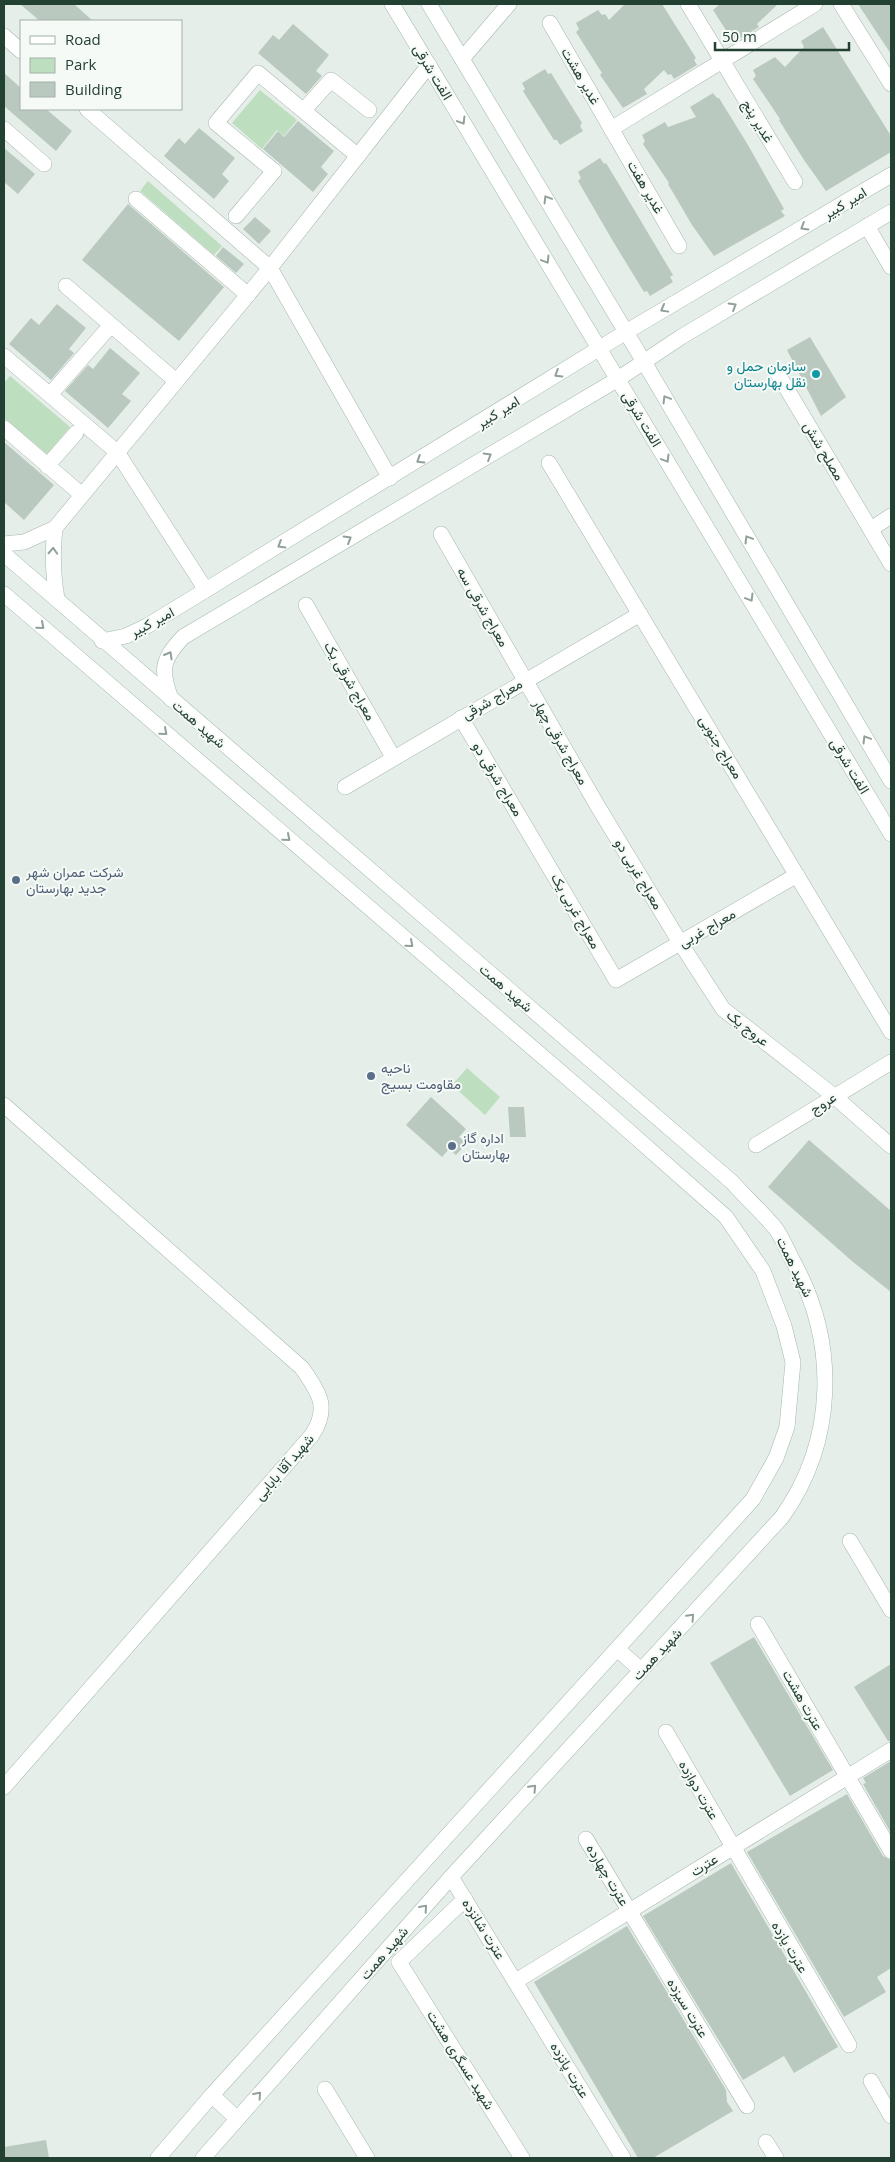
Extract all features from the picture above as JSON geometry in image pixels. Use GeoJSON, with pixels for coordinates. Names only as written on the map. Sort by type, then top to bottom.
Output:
{"type":"FeatureCollection","features":[{"type":"Feature","properties":{"kind":"street","name":"الفت شرقی"},"geometry":{"type":"LineString","coordinates":[[392,4],[891,834]]}},
{"type":"Feature","properties":{"kind":"street","name":"الفت شرقی"},"geometry":{"type":"LineString","coordinates":[[429,4],[644,362],[891,781]]}},
{"type":"Feature","properties":{"kind":"street"},"geometry":{"type":"LineString","coordinates":[[462,59],[509,4]]}},
{"type":"Feature","properties":{"kind":"street","name":"غدیر پنج"},"geometry":{"type":"LineString","coordinates":[[688,4],[795,182]]}},
{"type":"Feature","properties":{"kind":"street"},"geometry":{"type":"LineString","coordinates":[[612,129],[815,4]]}},
{"type":"Feature","properties":{"kind":"street"},"geometry":{"type":"LineString","coordinates":[[841,4],[891,84]]}},
{"type":"Feature","properties":{"kind":"street","name":"غدیر هشت"},"geometry":{"type":"LineString","coordinates":[[550,22],[612,129]]}},
{"type":"Feature","properties":{"kind":"street"},"geometry":{"type":"LineString","coordinates":[[4,36],[20,50]]}},
{"type":"Feature","properties":{"kind":"street"},"geometry":{"type":"LineString","coordinates":[[4,544],[24,542],[55,528],[270,268],[429,65]]}},
{"type":"Feature","properties":{"kind":"street"},"geometry":{"type":"LineString","coordinates":[[236,216],[274,171],[216,123],[258,73],[358,156]]}},
{"type":"Feature","properties":{"kind":"street"},"geometry":{"type":"LineString","coordinates":[[304,110],[331,80],[369,110]]}},
{"type":"Feature","properties":{"kind":"street"},"geometry":{"type":"LineString","coordinates":[[89,110],[270,268],[390,478]]}},
{"type":"Feature","properties":{"kind":"street","name":"غدیر هفت"},"geometry":{"type":"LineString","coordinates":[[612,129],[679,246]]}},
{"type":"Feature","properties":{"kind":"street"},"geometry":{"type":"LineString","coordinates":[[4,130],[44,164]]}},
{"type":"Feature","properties":{"kind":"street","name":"امیر کبیر"},"geometry":{"type":"LineString","coordinates":[[102,641],[126,636],[142,629],[626,332],[891,175]]}},
{"type":"Feature","properties":{"kind":"street"},"geometry":{"type":"LineString","coordinates":[[136,199],[248,295]]}},
{"type":"Feature","properties":{"kind":"street","name":"امیر کبیر"},"geometry":{"type":"LineString","coordinates":[[171,701],[164,682],[163,666],[169,652],[183,637],[618,379],[681,337],[891,212]]}},
{"type":"Feature","properties":{"kind":"street"},"geometry":{"type":"LineString","coordinates":[[867,226],[891,267]]}},
{"type":"Feature","properties":{"kind":"street"},"geometry":{"type":"LineString","coordinates":[[66,286],[176,381]]}},
{"type":"Feature","properties":{"kind":"street"},"geometry":{"type":"LineString","coordinates":[[55,389],[111,325]]}},
{"type":"Feature","properties":{"kind":"street"},"geometry":{"type":"LineString","coordinates":[[4,356],[118,452],[206,590]]}},
{"type":"Feature","properties":{"kind":"street","name":"مصلح شش"},"geometry":{"type":"LineString","coordinates":[[778,374],[891,564]]}},
{"type":"Feature","properties":{"kind":"street"},"geometry":{"type":"LineString","coordinates":[[4,428],[82,495]]}},
{"type":"Feature","properties":{"kind":"street"},"geometry":{"type":"LineString","coordinates":[[48,466],[76,433]]}},
{"type":"Feature","properties":{"kind":"street","name":"معراج جنوبی"},"geometry":{"type":"LineString","coordinates":[[550,463],[891,1032]]}},
{"type":"Feature","properties":{"kind":"street"},"geometry":{"type":"LineString","coordinates":[[871,529],[891,516]]}},
{"type":"Feature","properties":{"kind":"street"},"geometry":{"type":"LineString","coordinates":[[55,528],[52,552],[57,600]]}},
{"type":"Feature","properties":{"kind":"street","name":"معراج شرقی سه"},"geometry":{"type":"LineString","coordinates":[[441,534],[526,680]]}},
{"type":"Feature","properties":{"kind":"street","name":"شهید همت"},"geometry":{"type":"LineString","coordinates":[[4,554],[171,701],[732,1182],[776,1230],[802,1278],[813,1304],[826,1367],[824,1411],[812,1461],[796,1497],[782,1517],[451,1877],[203,2158]]}},
{"type":"Feature","properties":{"kind":"street","name":"شهید همت"},"geometry":{"type":"LineString","coordinates":[[4,594],[606,1111],[726,1217],[763,1271],[784,1326],[793,1362],[793,1383],[787,1427],[779,1450],[753,1500],[212,2095],[158,2158]]}},
{"type":"Feature","properties":{"kind":"street","name":"معراج شرقی یک"},"geometry":{"type":"LineString","coordinates":[[306,605],[394,757]]}},
{"type":"Feature","properties":{"kind":"street","name":"معراج شرقی"},"geometry":{"type":"LineString","coordinates":[[345,786],[640,614]]}},
{"type":"Feature","properties":{"kind":"street","name":"معراج شرقی چهار"},"geometry":{"type":"LineString","coordinates":[[526,680],[597,805]]}},
{"type":"Feature","properties":{"kind":"street","name":"معراج شرقی دو"},"geometry":{"type":"LineString","coordinates":[[461,718],[535,841]]}},
{"type":"Feature","properties":{"kind":"street","name":"معراج غربی دو"},"geometry":{"type":"LineString","coordinates":[[597,805],[680,944]]}},
{"type":"Feature","properties":{"kind":"street","name":"معراج غربی یک"},"geometry":{"type":"LineString","coordinates":[[535,841],[616,980]]}},
{"type":"Feature","properties":{"kind":"street","name":"معراج غربی"},"geometry":{"type":"LineString","coordinates":[[616,980],[797,875]]}},
{"type":"Feature","properties":{"kind":"street","name":"عروج یک"},"geometry":{"type":"LineString","coordinates":[[680,944],[723,1009],[834,1096],[891,1146]]}},
{"type":"Feature","properties":{"kind":"street","name":"عروج"},"geometry":{"type":"LineString","coordinates":[[756,1145],[891,1062]]}},
{"type":"Feature","properties":{"kind":"street","name":"شهید آقا بابایی"},"geometry":{"type":"LineString","coordinates":[[4,1105],[302,1368],[313,1383],[320,1398],[323,1413],[319,1425],[312,1435],[4,1787]]}},
{"type":"Feature","properties":{"kind":"street"},"geometry":{"type":"LineString","coordinates":[[850,1541],[891,1610]]}},
{"type":"Feature","properties":{"kind":"street","name":"عترت هشت"},"geometry":{"type":"LineString","coordinates":[[758,1624],[891,1850]]}},
{"type":"Feature","properties":{"kind":"street"},"geometry":{"type":"LineString","coordinates":[[617,1649],[641,1670]]}},
{"type":"Feature","properties":{"kind":"street","name":"عترت دوازده"},"geometry":{"type":"LineString","coordinates":[[666,1732],[732,1848]]}},
{"type":"Feature","properties":{"kind":"street","name":"عترت"},"geometry":{"type":"LineString","coordinates":[[516,1981],[891,1750]]}},
{"type":"Feature","properties":{"kind":"street","name":"عترت چهارده"},"geometry":{"type":"LineString","coordinates":[[586,1839],[629,1911]]}},
{"type":"Feature","properties":{"kind":"street","name":"عترت یازده"},"geometry":{"type":"LineString","coordinates":[[732,1848],[849,2045]]}},
{"type":"Feature","properties":{"kind":"street","name":"عترت شانزده"},"geometry":{"type":"LineString","coordinates":[[451,1877],[516,1981]]}},
{"type":"Feature","properties":{"kind":"street","name":"شهید عسگری هشت"},"geometry":{"type":"LineString","coordinates":[[464,1899],[399,1962],[522,2158]]}},
{"type":"Feature","properties":{"kind":"street","name":"عترت سیزده"},"geometry":{"type":"LineString","coordinates":[[629,1911],[747,2106]]}},
{"type":"Feature","properties":{"kind":"street","name":"عترت پانزده"},"geometry":{"type":"LineString","coordinates":[[516,1981],[623,2158]]}},
{"type":"Feature","properties":{"kind":"street"},"geometry":{"type":"LineString","coordinates":[[871,2081],[891,2116]]}},
{"type":"Feature","properties":{"kind":"street"},"geometry":{"type":"LineString","coordinates":[[325,2089],[367,2158]]}},
{"type":"Feature","properties":{"kind":"street"},"geometry":{"type":"LineString","coordinates":[[212,2095],[237,2120]]}},
{"type":"Feature","properties":{"kind":"street"},"geometry":{"type":"LineString","coordinates":[[766,2142],[776,2158]]}},
{"type":"Feature","properties":{"kind":"green space"},"geometry":{"type":"Polygon","coordinates":[[[260,90],[297,120],[284,136],[277,130],[262,149],[232,123],[260,90]]]}},
{"type":"Feature","properties":{"kind":"green space"},"geometry":{"type":"Polygon","coordinates":[[[148,181],[222,246],[214,255],[140,191],[148,181]]]}},
{"type":"Feature","properties":{"kind":"green space"},"geometry":{"type":"Polygon","coordinates":[[[10,376],[70,427],[47,454],[4,418],[4,383],[10,376]]]}},
{"type":"Feature","properties":{"kind":"green space"},"geometry":{"type":"Polygon","coordinates":[[[467,1068],[500,1097],[485,1115],[452,1085],[467,1068]]]}},
{"type":"Feature","properties":{"kind":"building"},"geometry":{"type":"Polygon","coordinates":[[[20,4],[74,4],[92,20],[39,20],[20,4]]]}},
{"type":"Feature","properties":{"kind":"building"},"geometry":{"type":"Polygon","coordinates":[[[625,4],[662,4],[696,58],[694,60],[697,65],[674,79],[671,74],[668,75],[664,70],[644,89],[647,94],[623,108],[600,75],[602,73],[576,32],[579,29],[576,23],[598,10],[602,15],[605,14],[609,20],[625,4]]]}},
{"type":"Feature","properties":{"kind":"building"},"geometry":{"type":"Polygon","coordinates":[[[720,4],[778,4],[757,24],[759,27],[736,41],[734,38],[731,38],[713,10],[720,4]]]}},
{"type":"Feature","properties":{"kind":"building"},"geometry":{"type":"Polygon","coordinates":[[[858,4],[891,4],[891,54],[875,30],[858,4]]]}},
{"type":"Feature","properties":{"kind":"building"},"geometry":{"type":"Polygon","coordinates":[[[293,24],[329,55],[316,71],[322,76],[306,94],[258,53],[273,35],[279,40],[293,24]]]}},
{"type":"Feature","properties":{"kind":"building"},"geometry":{"type":"Polygon","coordinates":[[[823,27],[891,136],[891,152],[826,191],[804,160],[780,119],[753,79],[756,76],[753,70],[775,57],[785,67],[804,47],[801,41],[823,27]]]}},
{"type":"Feature","properties":{"kind":"building"},"geometry":{"type":"Polygon","coordinates":[[[545,69],[548,74],[551,73],[582,123],[580,126],[583,131],[560,145],[557,140],[554,140],[523,91],[525,89],[522,83],[545,69]]]}},
{"type":"Feature","properties":{"kind":"building"},"geometry":{"type":"Polygon","coordinates":[[[4,73],[20,87],[20,110],[47,110],[72,131],[56,151],[4,106],[4,73]]]}},
{"type":"Feature","properties":{"kind":"building"},"geometry":{"type":"Polygon","coordinates":[[[713,93],[719,98],[748,145],[784,209],[781,211],[785,216],[714,256],[692,225],[669,183],[643,144],[645,141],[642,135],[665,122],[668,127],[696,117],[690,107],[713,93]]]}},
{"type":"Feature","properties":{"kind":"building"},"geometry":{"type":"Polygon","coordinates":[[[298,121],[334,151],[321,167],[328,174],[313,192],[263,149],[278,131],[284,137],[298,121]]]}},
{"type":"Feature","properties":{"kind":"building"},"geometry":{"type":"Polygon","coordinates":[[[199,128],[235,158],[222,174],[229,181],[214,199],[164,156],[179,138],[185,144],[199,128]]]}},
{"type":"Feature","properties":{"kind":"building"},"geometry":{"type":"Polygon","coordinates":[[[4,148],[35,174],[18,194],[4,182],[4,148]]]}},
{"type":"Feature","properties":{"kind":"building"},"geometry":{"type":"Polygon","coordinates":[[[600,158],[604,164],[606,163],[673,275],[670,277],[673,282],[650,296],[647,291],[644,292],[578,181],[581,178],[578,172],[600,158]]]}},
{"type":"Feature","properties":{"kind":"building"},"geometry":{"type":"Polygon","coordinates":[[[128,204],[224,287],[179,341],[82,260],[128,204]]]}},
{"type":"Feature","properties":{"kind":"building"},"geometry":{"type":"Polygon","coordinates":[[[255,217],[271,231],[259,244],[243,229],[255,217]]]}},
{"type":"Feature","properties":{"kind":"building"},"geometry":{"type":"Polygon","coordinates":[[[223,247],[244,264],[236,273],[216,256],[223,247]]]}},
{"type":"Feature","properties":{"kind":"building"},"geometry":{"type":"Polygon","coordinates":[[[57,304],[86,328],[69,349],[74,353],[51,380],[9,344],[31,318],[39,325],[57,304]]]}},
{"type":"Feature","properties":{"kind":"building","name":"سازمان حمل و نقل بهارستان"},"geometry":{"type":"Polygon","coordinates":[[[810,337],[846,397],[821,416],[787,350],[810,337]]]}},
{"type":"Feature","properties":{"kind":"building"},"geometry":{"type":"Polygon","coordinates":[[[110,348],[140,373],[122,394],[131,401],[108,428],[65,391],[88,365],[93,369],[110,348]]]}},
{"type":"Feature","properties":{"kind":"building"},"geometry":{"type":"Polygon","coordinates":[[[4,442],[54,485],[24,520],[4,502],[4,442]]]}},
{"type":"Feature","properties":{"kind":"building"},"geometry":{"type":"Polygon","coordinates":[[[431,1097],[466,1129],[459,1137],[467,1143],[456,1155],[449,1149],[442,1157],[406,1125],[431,1097]]]}},
{"type":"Feature","properties":{"kind":"building"},"geometry":{"type":"Polygon","coordinates":[[[508,1107],[524,1107],[526,1137],[510,1137],[508,1107]]]}},
{"type":"Feature","properties":{"kind":"building"},"geometry":{"type":"Polygon","coordinates":[[[809,1140],[891,1211],[891,1292],[853,1262],[768,1187],[809,1140]]]}},
{"type":"Feature","properties":{"kind":"building"},"geometry":{"type":"Polygon","coordinates":[[[754,1637],[833,1770],[790,1796],[710,1663],[754,1637]]]}},
{"type":"Feature","properties":{"kind":"building"},"geometry":{"type":"Polygon","coordinates":[[[891,1664],[891,1741],[888,1741],[854,1687],[891,1664]]]}},
{"type":"Feature","properties":{"kind":"building"},"geometry":{"type":"Polygon","coordinates":[[[891,1761],[891,1833],[863,1784],[866,1783],[863,1778],[891,1761]]]}},
{"type":"Feature","properties":{"kind":"building"},"geometry":{"type":"Polygon","coordinates":[[[847,1794],[883,1856],[891,1860],[891,1968],[877,1977],[886,1992],[844,2017],[747,1852],[847,1794]]]}},
{"type":"Feature","properties":{"kind":"building"},"geometry":{"type":"Polygon","coordinates":[[[731,1863],[838,2047],[794,2073],[784,2056],[743,2080],[643,1916],[731,1863]]]}},
{"type":"Feature","properties":{"kind":"building"},"geometry":{"type":"Polygon","coordinates":[[[627,1926],[726,2090],[727,2102],[733,2111],[653,2158],[638,2158],[534,1982],[627,1926]]]}},
{"type":"Feature","properties":{"kind":"building"},"geometry":{"type":"Polygon","coordinates":[[[46,2140],[49,2158],[4,2158],[4,2147],[46,2140]]]}},
{"type":"Feature","properties":{"kind":"place","name":"سازمان حمل و نقل بهارستان"},"geometry":{"type":"Point","coordinates":[816,374]}},
{"type":"Feature","properties":{"kind":"place","name":"شرکت عمران شهر جدید بهارستان"},"geometry":{"type":"Point","coordinates":[16,880]}},
{"type":"Feature","properties":{"kind":"place","name":"ناحیه مقاومت بسیج"},"geometry":{"type":"Point","coordinates":[371,1076]}},
{"type":"Feature","properties":{"kind":"place","name":"اداره گاز بهارستان"},"geometry":{"type":"Point","coordinates":[452,1146]}}]}
